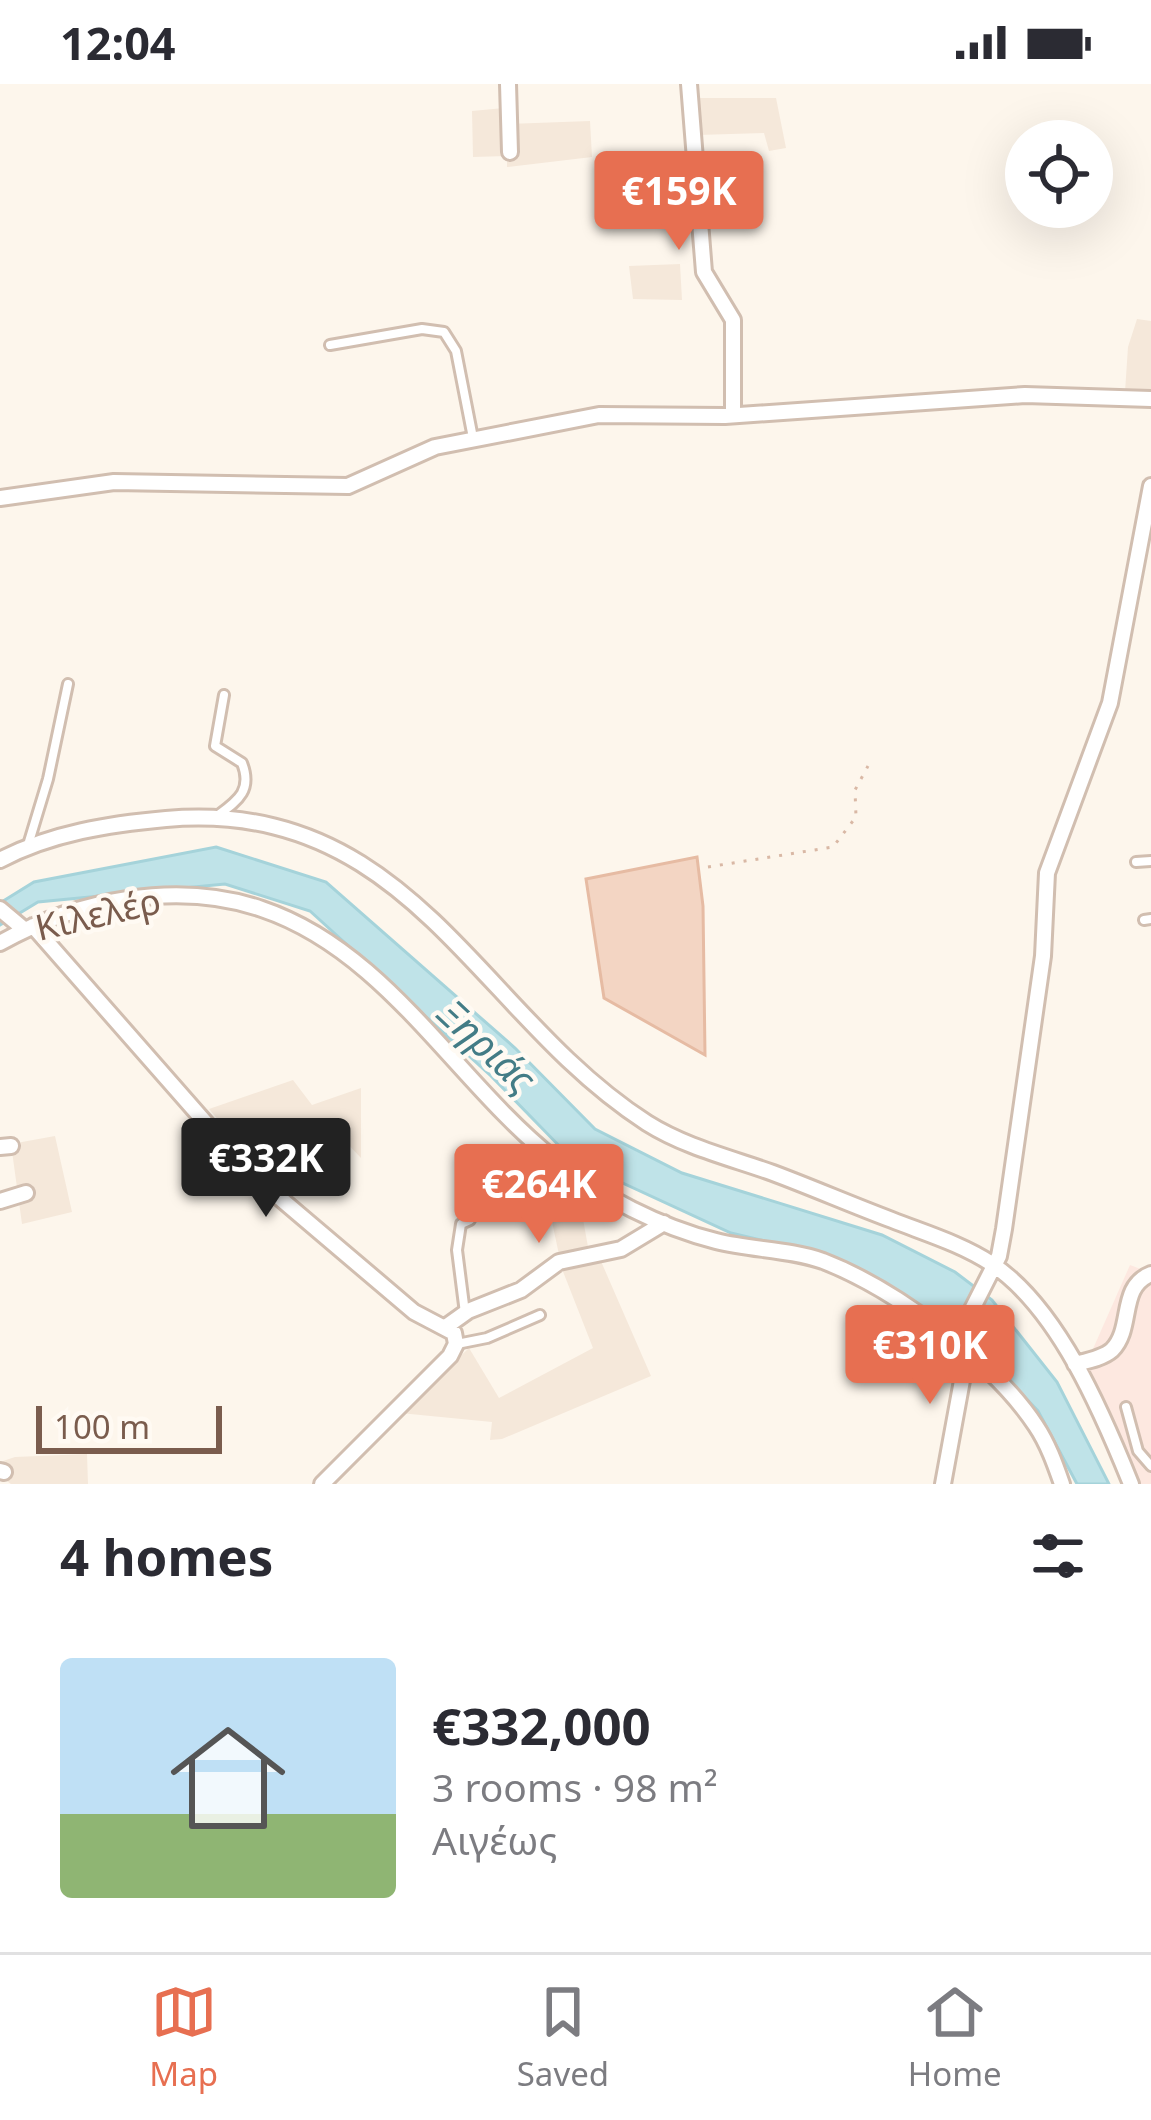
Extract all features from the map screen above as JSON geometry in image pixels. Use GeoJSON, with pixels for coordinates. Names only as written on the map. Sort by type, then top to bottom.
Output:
{"type":"FeatureCollection","features":[{"type":"Feature","properties":{"kind":"street"},"geometry":{"type":"LineString","coordinates":[[508,84],[510,152]]}},
{"type":"Feature","properties":{"kind":"street"},"geometry":{"type":"LineString","coordinates":[[689,84],[704,272],[733,320],[733,414]]}},
{"type":"Feature","properties":{"kind":"street"},"geometry":{"type":"LineString","coordinates":[[0,498],[114,482],[348,486],[425,450],[599,415],[733,414],[1025,395],[1151,400]]}},
{"type":"Feature","properties":{"kind":"street"},"geometry":{"type":"LineString","coordinates":[[943,1484],[963,1375],[959,1341],[1004,1229],[1043,956],[1047,873],[1110,703],[1151,486]]}},
{"type":"Feature","properties":{"kind":"street"},"geometry":{"type":"LineString","coordinates":[[0,860],[28,842],[97,828],[217,817],[306,836],[397,889],[468,952],[591,1082],[664,1134],[836,1198],[991,1271],[1047,1321],[1075,1364],[1131,1484]]}},
{"type":"Feature","properties":{"kind":"street","name":"Κιλελέρ"},"geometry":{"type":"LineString","coordinates":[[0,944],[29,928],[119,901],[166,894],[246,904],[296,923],[362,969],[551,1158],[597,1189],[664,1223],[718,1241],[799,1255],[835,1267],[959,1341],[1036,1425],[1062,1484]]}},
{"type":"Feature","properties":{"kind":"street"},"geometry":{"type":"LineString","coordinates":[[0,909],[29,928],[262,1185],[414,1312],[447,1326],[456,1344],[450,1356],[322,1484]]}},
{"type":"Feature","properties":{"kind":"street"},"geometry":{"type":"LineString","coordinates":[[0,1201],[26,1193]]}},
{"type":"Feature","properties":{"kind":"street"},"geometry":{"type":"LineString","coordinates":[[447,1326],[521,1290],[559,1262],[621,1249],[664,1223]]}},
{"type":"Feature","properties":{"kind":"street"},"geometry":{"type":"LineString","coordinates":[[1075,1364],[1116,1346],[1132,1287],[1151,1274]]}},
{"type":"Feature","properties":{"kind":"lane"},"geometry":{"type":"LineString","coordinates":[[330,345],[422,329],[443,332],[456,351],[473,438]]}},
{"type":"Feature","properties":{"kind":"lane"},"geometry":{"type":"LineString","coordinates":[[28,842],[48,779],[68,684]]}},
{"type":"Feature","properties":{"kind":"lane"},"geometry":{"type":"LineString","coordinates":[[217,817],[239,801],[246,784],[242,763],[215,746],[224,695]]}},
{"type":"Feature","properties":{"kind":"lane"},"geometry":{"type":"LineString","coordinates":[[1136,862],[1151,861]]}},
{"type":"Feature","properties":{"kind":"lane"},"geometry":{"type":"LineString","coordinates":[[465,1314],[457,1250],[461,1224],[470,1220]]}},
{"type":"Feature","properties":{"kind":"lane"},"geometry":{"type":"LineString","coordinates":[[456,1344],[487,1338],[540,1315]]}},
{"type":"Feature","properties":{"kind":"lane"},"geometry":{"type":"LineString","coordinates":[[1126,1407],[1138,1451],[1151,1466]]}},
{"type":"Feature","properties":{"kind":"path"},"geometry":{"type":"LineString","coordinates":[[708,867],[832,848],[856,817],[855,790],[868,766]]}},
{"type":"Feature","properties":{"kind":"shaded area"},"geometry":{"type":"Polygon","coordinates":[[[696,98],[776,98],[786,148],[769,151],[764,133],[698,135],[696,98]]]}},
{"type":"Feature","properties":{"kind":"shaded area"},"geometry":{"type":"Polygon","coordinates":[[[504,108],[506,124],[590,121],[592,157],[507,167],[507,156],[473,157],[472,111],[504,108]]]}},
{"type":"Feature","properties":{"kind":"shaded area"},"geometry":{"type":"Polygon","coordinates":[[[680,264],[682,300],[633,299],[629,266],[680,264]]]}},
{"type":"Feature","properties":{"kind":"shaded area"},"geometry":{"type":"Polygon","coordinates":[[[1137,319],[1151,321],[1151,394],[1125,392],[1128,347],[1137,319]]]}},
{"type":"Feature","properties":{"kind":"shaded area"},"geometry":{"type":"Polygon","coordinates":[[[293,1080],[312,1105],[361,1088],[361,1158],[344,1140],[259,1168],[209,1109],[293,1080]]]}},
{"type":"Feature","properties":{"kind":"shaded area"},"geometry":{"type":"Polygon","coordinates":[[[55,1136],[72,1212],[22,1224],[11,1144],[55,1136]]]}},
{"type":"Feature","properties":{"kind":"shaded area"},"geometry":{"type":"Polygon","coordinates":[[[559,1170],[576,1180],[590,1258],[600,1259],[651,1376],[502,1439],[490,1440],[492,1422],[400,1413],[469,1348],[499,1398],[593,1348],[562,1269],[551,1217],[532,1220],[525,1178],[559,1170]]]}},
{"type":"Feature","properties":{"kind":"shaded area"},"geometry":{"type":"Polygon","coordinates":[[[1130,1265],[1151,1273],[1151,1484],[1139,1484],[1085,1367],[1130,1265]]]}},
{"type":"Feature","properties":{"kind":"shaded area"},"geometry":{"type":"Polygon","coordinates":[[[87,1454],[88,1484],[11,1484],[4,1479],[3,1461],[15,1457],[87,1454]]]}},
{"type":"Feature","properties":{"kind":"water","name":"Ξηριάς"},"geometry":{"type":"Polygon","coordinates":[[[216,847],[326,882],[515,1048],[595,1129],[682,1173],[882,1235],[955,1272],[992,1300],[1057,1382],[1109,1484],[1077,1484],[1038,1411],[973,1343],[860,1269],[829,1256],[731,1233],[573,1160],[491,1076],[310,911],[225,884],[38,902],[0,925],[0,903],[34,882],[216,847]]]}},
{"type":"Feature","properties":{"kind":"building"},"geometry":{"type":"Polygon","coordinates":[[[697,857],[703,906],[705,1055],[604,998],[586,879],[697,857]]]}}]}
